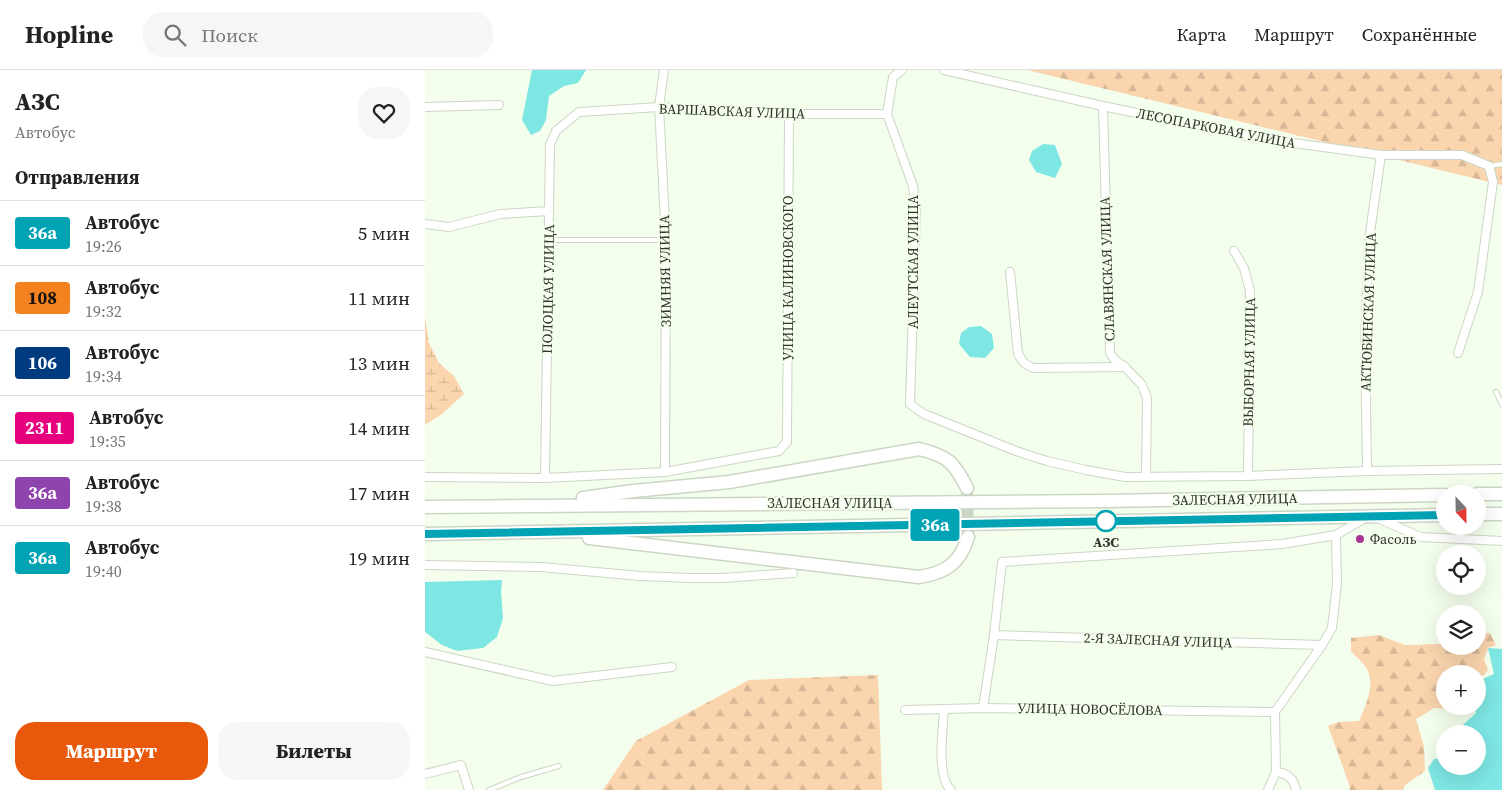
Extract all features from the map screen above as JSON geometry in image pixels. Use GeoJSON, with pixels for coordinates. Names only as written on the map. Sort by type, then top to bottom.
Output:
{"type":"FeatureCollection","features":[{"type":"Feature","properties":{"kind":"main road"},"geometry":{"type":"LineString","coordinates":[[539,505],[633,491],[729,482],[919,449],[937,453],[956,467],[967,488]]}},
{"type":"Feature","properties":{"kind":"main road"},"geometry":{"type":"LineString","coordinates":[[1486,494],[1502,494]]}},
{"type":"Feature","properties":{"kind":"main road","name":"ЗАЛЕСНАЯ УЛИЦА"},"geometry":{"type":"LineString","coordinates":[[425,507],[1107,501],[1436,495]]}},
{"type":"Feature","properties":{"kind":"main road"},"geometry":{"type":"LineString","coordinates":[[1486,514],[1502,514]]}},
{"type":"Feature","properties":{"kind":"main road","name":"ЗАЛЕСНАЯ УЛИЦА"},"geometry":{"type":"LineString","coordinates":[[425,534],[1436,515]]}},
{"type":"Feature","properties":{"kind":"main road"},"geometry":{"type":"LineString","coordinates":[[541,532],[919,577],[935,574],[950,566],[964,552],[968,537]]}},
{"type":"Feature","properties":{"kind":"street","name":"ЗИМНЯЯ УЛИЦА"},"geometry":{"type":"LineString","coordinates":[[664,70],[659,107],[667,240],[665,472]]}},
{"type":"Feature","properties":{"kind":"street","name":"АЛЕУТСКАЯ УЛИЦА"},"geometry":{"type":"LineString","coordinates":[[902,70],[893,77],[887,114],[913,186],[916,210],[910,404],[924,414],[1016,451],[1086,470],[1125,477],[1146,476]]}},
{"type":"Feature","properties":{"kind":"street","name":"ЛЕСОПАРКОВАЯ УЛИЦА"},"geometry":{"type":"LineString","coordinates":[[944,70],[1250,137],[1381,154],[1462,155],[1489,166]]}},
{"type":"Feature","properties":{"kind":"street"},"geometry":{"type":"LineString","coordinates":[[425,107],[499,105]]}},
{"type":"Feature","properties":{"kind":"street","name":"СЛАВЯНСКАЯ УЛИЦА"},"geometry":{"type":"LineString","coordinates":[[1103,106],[1109,353],[1142,385],[1147,398],[1146,476]]}},
{"type":"Feature","properties":{"kind":"street","name":"ВАРШАВСКАЯ УЛИЦА"},"geometry":{"type":"LineString","coordinates":[[579,112],[659,107],[789,114],[887,114]]}},
{"type":"Feature","properties":{"kind":"street","name":"ПОЛОЦКАЯ УЛИЦА"},"geometry":{"type":"LineString","coordinates":[[545,478],[550,145],[556,131],[579,112]]}},
{"type":"Feature","properties":{"kind":"street","name":"УЛИЦА КАЛИНОВСКОГО"},"geometry":{"type":"LineString","coordinates":[[665,472],[779,451],[787,442],[789,114]]}},
{"type":"Feature","properties":{"kind":"street","name":"АКТЮБИНСКАЯ УЛИЦА"},"geometry":{"type":"LineString","coordinates":[[1367,471],[1365,341],[1369,240],[1381,154]]}},
{"type":"Feature","properties":{"kind":"street"},"geometry":{"type":"LineString","coordinates":[[1458,353],[1478,292],[1493,182],[1489,166]]}},
{"type":"Feature","properties":{"kind":"street"},"geometry":{"type":"LineString","coordinates":[[425,224],[449,227],[500,214],[549,211]]}},
{"type":"Feature","properties":{"kind":"street","name":"ВЫБОРНАЯ УЛИЦА"},"geometry":{"type":"LineString","coordinates":[[1234,251],[1244,268],[1250,291],[1248,476]]}},
{"type":"Feature","properties":{"kind":"street"},"geometry":{"type":"LineString","coordinates":[[1010,272],[1018,354],[1024,363],[1033,368],[1125,367]]}},
{"type":"Feature","properties":{"kind":"street"},"geometry":{"type":"LineString","coordinates":[[1146,476],[1248,476],[1367,471],[1502,470]]}},
{"type":"Feature","properties":{"kind":"street"},"geometry":{"type":"LineString","coordinates":[[425,477],[545,478],[665,472]]}},
{"type":"Feature","properties":{"kind":"street"},"geometry":{"type":"LineString","coordinates":[[983,708],[1002,562],[1282,544],[1336,535],[1370,515]]}},
{"type":"Feature","properties":{"kind":"street","name":"ЗАЛЕСНАЯ УЛИЦА"},"geometry":{"type":"LineString","coordinates":[[1370,515],[1421,537],[1502,541]]}},
{"type":"Feature","properties":{"kind":"street"},"geometry":{"type":"LineString","coordinates":[[1268,790],[1277,772],[1275,712],[1332,628],[1337,584],[1336,535]]}},
{"type":"Feature","properties":{"kind":"street"},"geometry":{"type":"LineString","coordinates":[[425,565],[541,566],[640,576],[670,577],[723,578],[793,572]]}},
{"type":"Feature","properties":{"kind":"street","name":"2-Я ЗАЛЕСНАЯ УЛИЦА"},"geometry":{"type":"LineString","coordinates":[[994,634],[1322,645]]}},
{"type":"Feature","properties":{"kind":"street"},"geometry":{"type":"LineString","coordinates":[[425,652],[553,682],[672,667]]}},
{"type":"Feature","properties":{"kind":"street","name":"УЛИЦА НОВОСЁЛОВА"},"geometry":{"type":"LineString","coordinates":[[905,710],[983,708],[1275,712]]}},
{"type":"Feature","properties":{"kind":"street"},"geometry":{"type":"LineString","coordinates":[[944,709],[943,770],[947,786],[951,790]]}},
{"type":"Feature","properties":{"kind":"street"},"geometry":{"type":"LineString","coordinates":[[425,774],[461,765],[469,790]]}},
{"type":"Feature","properties":{"kind":"street"},"geometry":{"type":"LineString","coordinates":[[1277,772],[1285,773],[1295,784],[1296,790]]}},
{"type":"Feature","properties":{"kind":"lane"},"geometry":{"type":"LineString","coordinates":[[1489,166],[1502,164]]}},
{"type":"Feature","properties":{"kind":"lane"},"geometry":{"type":"LineString","coordinates":[[549,240],[667,240]]}},
{"type":"Feature","properties":{"kind":"lane"},"geometry":{"type":"LineString","coordinates":[[1496,392],[1502,404]]}},
{"type":"Feature","properties":{"kind":"lane"},"geometry":{"type":"LineString","coordinates":[[489,790],[521,777],[559,766]]}},
{"type":"Feature","properties":{"kind":"green space"},"geometry":{"type":"Polygon","coordinates":[[[1027,70],[1502,70],[1502,185],[1027,70]]]}},
{"type":"Feature","properties":{"kind":"green space"},"geometry":{"type":"Polygon","coordinates":[[[425,316],[429,343],[439,363],[454,376],[464,394],[442,414],[425,425],[425,316]]]}},
{"type":"Feature","properties":{"kind":"green space"},"geometry":{"type":"Polygon","coordinates":[[[1486,633],[1490,633],[1496,645],[1488,648],[1486,654],[1486,633]]]}},
{"type":"Feature","properties":{"kind":"green space"},"geometry":{"type":"Polygon","coordinates":[[[1379,635],[1405,645],[1436,644],[1436,655],[1485,655],[1484,659],[1488,670],[1486,672],[1486,665],[1436,665],[1436,708],[1416,719],[1424,747],[1425,771],[1405,785],[1403,790],[1349,790],[1350,787],[1328,726],[1339,722],[1359,721],[1369,694],[1370,679],[1368,672],[1351,651],[1351,638],[1379,635]]]}},
{"type":"Feature","properties":{"kind":"green space"},"geometry":{"type":"Polygon","coordinates":[[[878,675],[882,790],[603,790],[636,741],[749,680],[878,675]]]}},
{"type":"Feature","properties":{"kind":"water"},"geometry":{"type":"Polygon","coordinates":[[[532,70],[586,70],[578,83],[564,86],[549,96],[546,120],[540,131],[531,135],[522,120],[532,70]]]}},
{"type":"Feature","properties":{"kind":"water"},"geometry":{"type":"Polygon","coordinates":[[[1043,144],[1055,145],[1062,164],[1055,178],[1036,172],[1029,160],[1032,151],[1043,144]]]}},
{"type":"Feature","properties":{"kind":"water"},"geometry":{"type":"Polygon","coordinates":[[[981,326],[992,334],[994,348],[985,358],[970,357],[959,344],[961,333],[969,327],[981,326]]]}},
{"type":"Feature","properties":{"kind":"water"},"geometry":{"type":"Polygon","coordinates":[[[502,580],[503,618],[497,637],[483,648],[457,651],[442,645],[425,632],[425,582],[502,580]]]}},
{"type":"Feature","properties":{"kind":"water"},"geometry":{"type":"Polygon","coordinates":[[[1488,648],[1502,649],[1502,790],[1435,790],[1428,768],[1434,759],[1436,759],[1436,775],[1486,775],[1486,725],[1463,725],[1474,715],[1486,715],[1486,678],[1494,674],[1488,648]]]}},
{"type":"Feature","properties":{"kind":"tunnel"},"geometry":{"type":"LineString","coordinates":[[967,488],[968,535]]}},
{"type":"Feature","properties":{"kind":"bus line","name":"36а"},"geometry":{"type":"LineString","coordinates":[[425,534],[1436,515]]}},
{"type":"Feature","properties":{"kind":"place","name":"АЗС"},"geometry":{"type":"Point","coordinates":[1106,521]}},
{"type":"Feature","properties":{"kind":"place","name":"Фасоль"},"geometry":{"type":"Point","coordinates":[1360,539]}}]}
